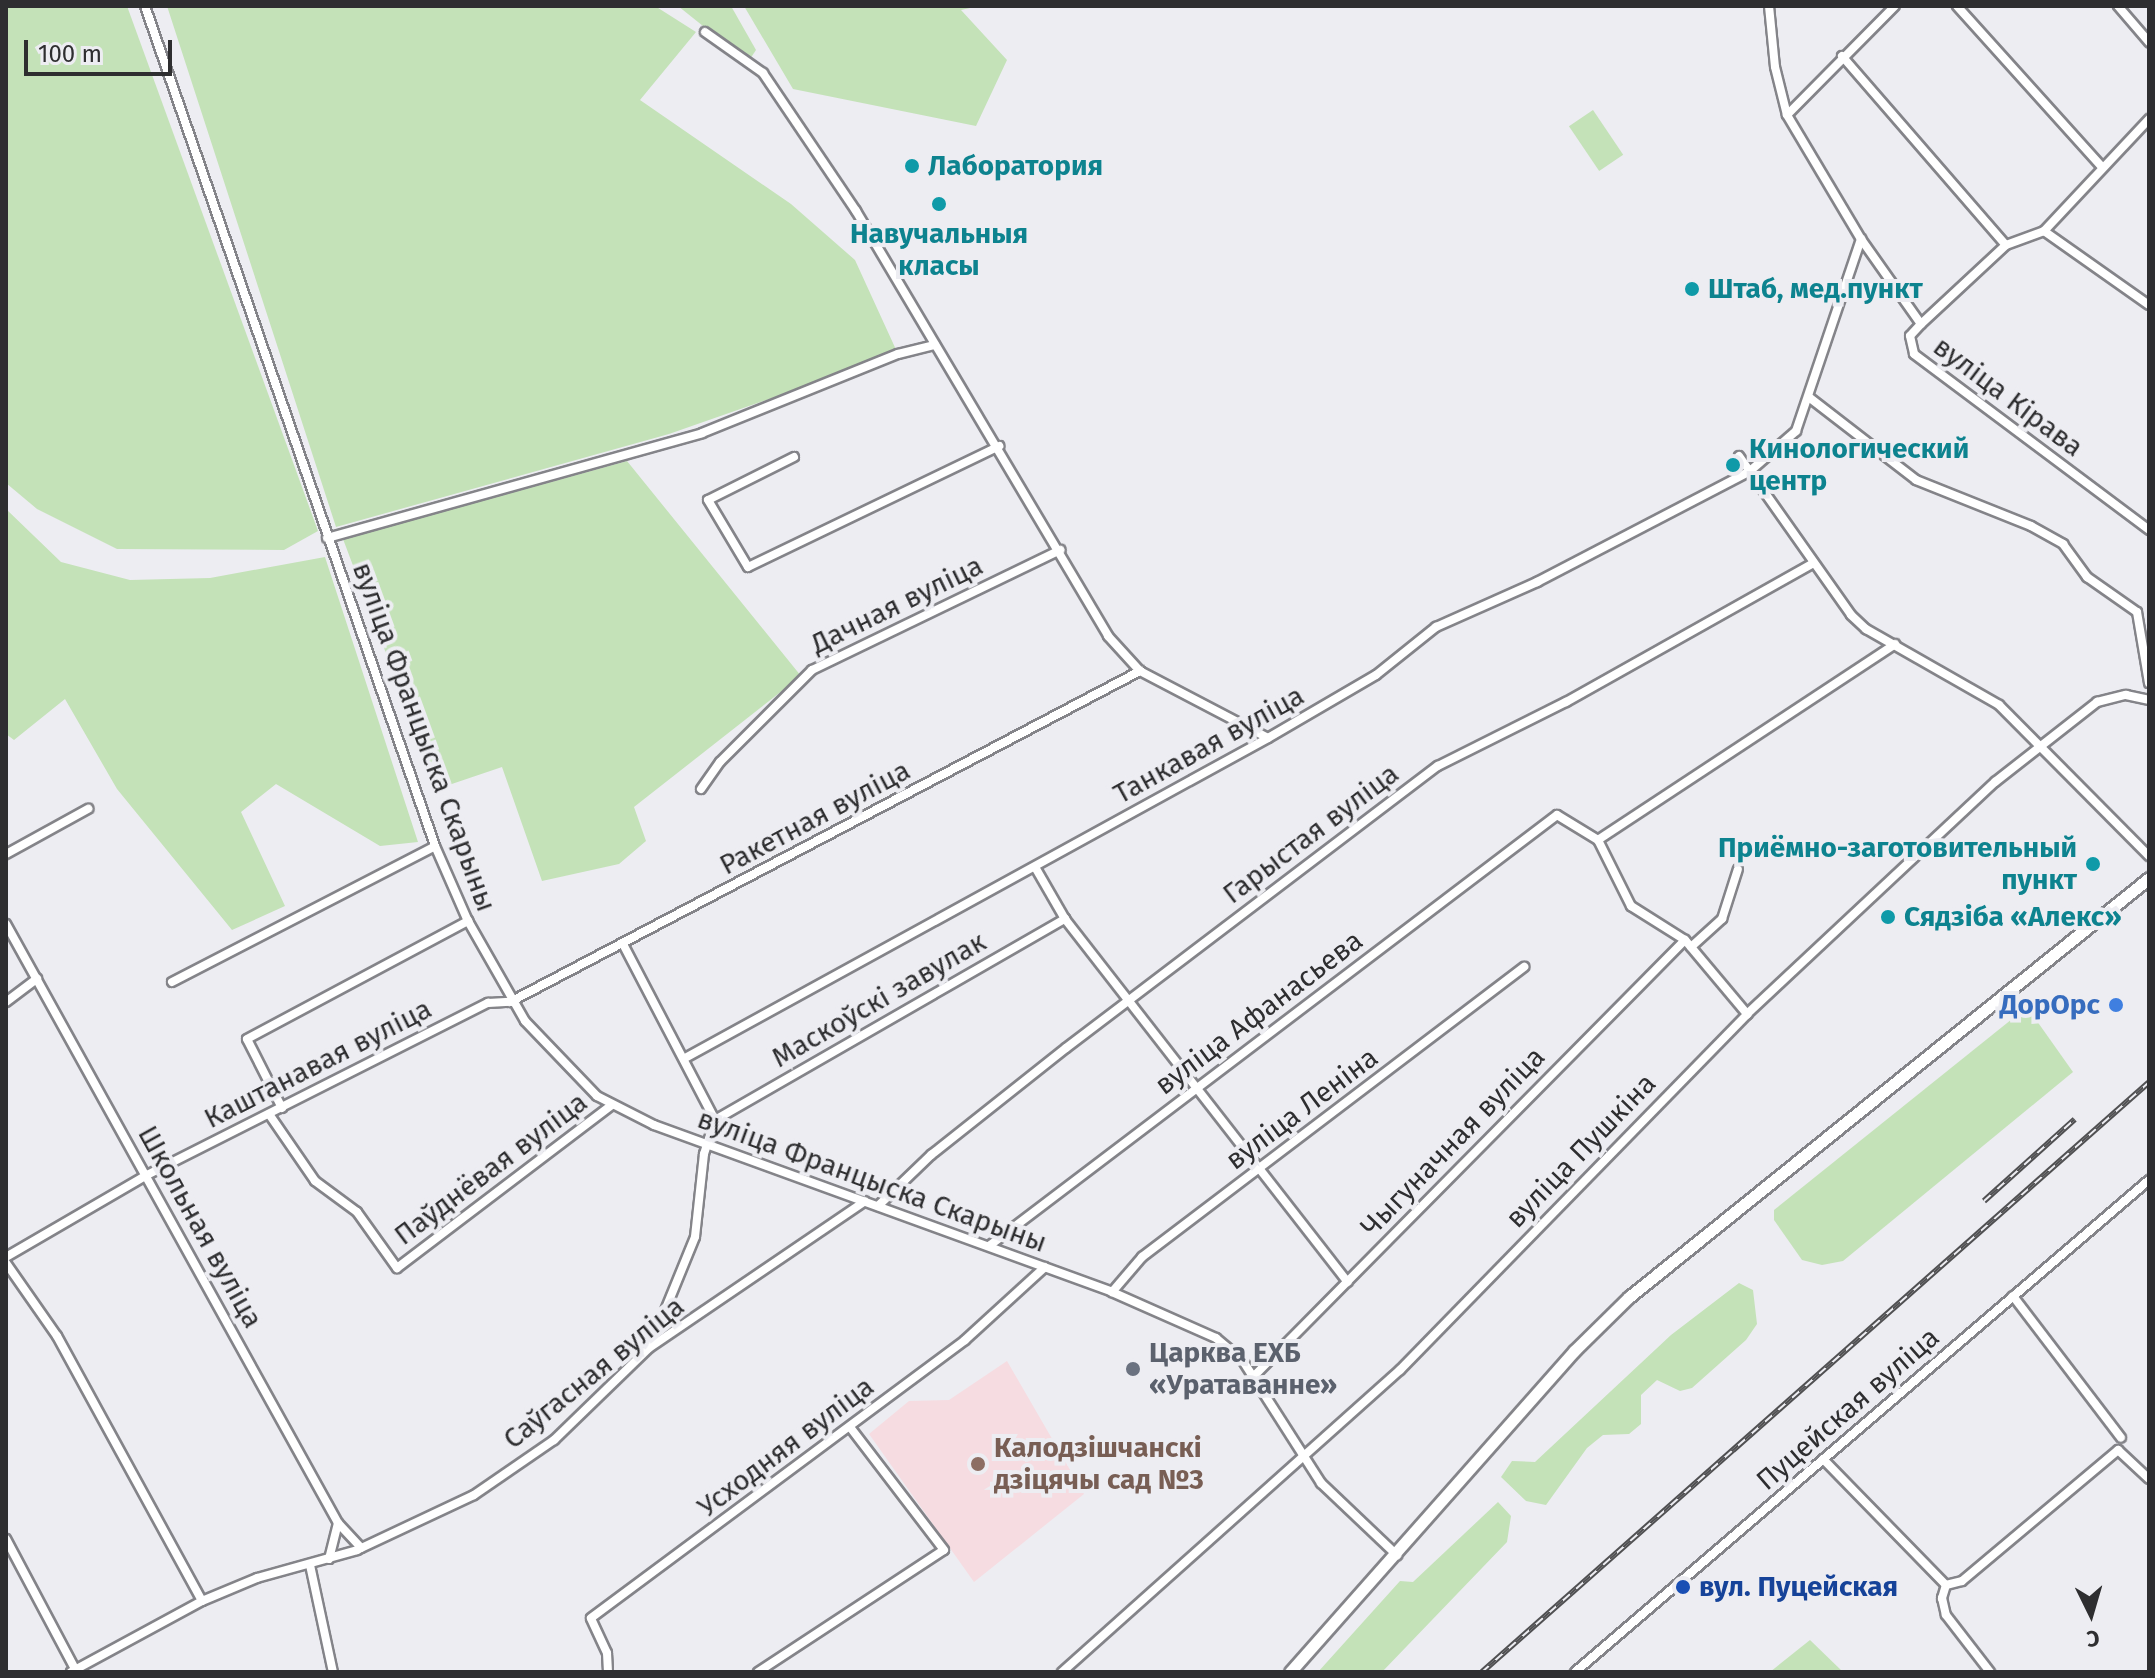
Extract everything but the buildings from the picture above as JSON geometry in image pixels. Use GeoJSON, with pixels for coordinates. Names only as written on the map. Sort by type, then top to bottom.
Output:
{"type":"FeatureCollection","features":[{"type":"Feature","properties":{"kind":"street","name":"вуліца Францыска Скарыны"},"geometry":{"type":"LineString","coordinates":[[145,6],[435,846],[468,921],[510,1002],[563,1065],[612,1105],[707,1145],[1112,1292],[1216,1338],[1254,1376],[1302,1458],[1343,1508],[1397,1555]]}},
{"type":"Feature","properties":{"kind":"street","name":"вуліца Кірава"},"geometry":{"type":"LineString","coordinates":[[1769,6],[1775,67],[1787,115],[1861,239],[1921,324],[1910,336],[1914,354],[2149,530]]}},
{"type":"Feature","properties":{"kind":"street"},"geometry":{"type":"LineString","coordinates":[[1787,115],[1842,56],[1895,6]]}},
{"type":"Feature","properties":{"kind":"street"},"geometry":{"type":"LineString","coordinates":[[1957,6],[2102,167]]}},
{"type":"Feature","properties":{"kind":"street"},"geometry":{"type":"LineString","coordinates":[[2118,6],[2149,42]]}},
{"type":"Feature","properties":{"kind":"street"},"geometry":{"type":"LineString","coordinates":[[705,32],[763,73],[856,211],[999,446],[1108,636],[1140,671],[1169,682],[1268,738]]}},
{"type":"Feature","properties":{"kind":"street"},"geometry":{"type":"LineString","coordinates":[[1842,56],[2006,245]]}},
{"type":"Feature","properties":{"kind":"street"},"geometry":{"type":"LineString","coordinates":[[1921,324],[2006,245],[2044,231],[2149,119]]}},
{"type":"Feature","properties":{"kind":"street"},"geometry":{"type":"LineString","coordinates":[[2044,231],[2149,305]]}},
{"type":"Feature","properties":{"kind":"street","name":"Танкавая вуліца"},"geometry":{"type":"LineString","coordinates":[[687,1057],[1268,738],[1376,675],[1436,627],[1537,582],[1750,471],[1796,431],[1810,398],[1861,239]]}},
{"type":"Feature","properties":{"kind":"street"},"geometry":{"type":"LineString","coordinates":[[327,538],[702,433],[898,354],[935,345]]}},
{"type":"Feature","properties":{"kind":"street"},"geometry":{"type":"LineString","coordinates":[[1810,398],[1916,480],[2063,544],[2087,577],[2137,612],[2149,683]]}},
{"type":"Feature","properties":{"kind":"street"},"geometry":{"type":"LineString","coordinates":[[794,457],[708,500],[748,567],[999,446]]}},
{"type":"Feature","properties":{"kind":"street"},"geometry":{"type":"LineString","coordinates":[[1739,456],[1851,615],[1999,705],[2042,743],[2149,856]]}},
{"type":"Feature","properties":{"kind":"street","name":"Дачная вуліца"},"geometry":{"type":"LineString","coordinates":[[701,789],[720,762],[812,670],[1060,550]]}},
{"type":"Feature","properties":{"kind":"street","name":"Гарыстая вуліца"},"geometry":{"type":"LineString","coordinates":[[878,1206],[931,1155],[1438,766],[1566,702],[1814,563]]}},
{"type":"Feature","properties":{"kind":"street"},"geometry":{"type":"LineString","coordinates":[[1747,1014],[1688,943],[1631,906],[1615,864],[1598,840],[1895,644]]}},
{"type":"Feature","properties":{"kind":"street","name":"Ракетная вуліца"},"geometry":{"type":"LineString","coordinates":[[510,1002],[1140,671]]}},
{"type":"Feature","properties":{"kind":"street","name":"вуліца Пушкіна"},"geometry":{"type":"LineString","coordinates":[[1062,1672],[1400,1370],[1747,1014],[2042,743],[2112,696],[2149,700]]}},
{"type":"Feature","properties":{"kind":"street"},"geometry":{"type":"LineString","coordinates":[[6,854],[88,809]]}},
{"type":"Feature","properties":{"kind":"street","name":"вуліца Афанасьева"},"geometry":{"type":"LineString","coordinates":[[989,1246],[1557,815],[1598,840]]}},
{"type":"Feature","properties":{"kind":"street"},"geometry":{"type":"LineString","coordinates":[[172,982],[435,846]]}},
{"type":"Feature","properties":{"kind":"street"},"geometry":{"type":"LineString","coordinates":[[1035,867],[1065,919],[1129,1004],[1260,1166],[1348,1282]]}},
{"type":"Feature","properties":{"kind":"street","name":"Чыгуначная вуліца"},"geometry":{"type":"LineString","coordinates":[[1254,1376],[1688,943],[1722,919],[1738,869]]}},
{"type":"Feature","properties":{"kind":"street"},"geometry":{"type":"LineString","coordinates":[[1290,1672],[1397,1555],[1574,1351],[1629,1297],[2149,878]]}},
{"type":"Feature","properties":{"kind":"street","name":"Маскоўскі завулак"},"geometry":{"type":"LineString","coordinates":[[715,1120],[1065,919]]}},
{"type":"Feature","properties":{"kind":"street"},"geometry":{"type":"LineString","coordinates":[[282,1108],[247,1039],[468,921]]}},
{"type":"Feature","properties":{"kind":"street","name":"Школьная вуліца"},"geometry":{"type":"LineString","coordinates":[[6,924],[338,1523],[361,1548]]}},
{"type":"Feature","properties":{"kind":"street"},"geometry":{"type":"LineString","coordinates":[[623,944],[687,1057],[715,1120],[707,1145],[691,1249],[649,1348]]}},
{"type":"Feature","properties":{"kind":"street","name":"вуліца Леніна"},"geometry":{"type":"LineString","coordinates":[[1112,1292],[1142,1257],[1524,967]]}},
{"type":"Feature","properties":{"kind":"street"},"geometry":{"type":"LineString","coordinates":[[6,1002],[37,979]]}},
{"type":"Feature","properties":{"kind":"street","name":"Каштанавая вуліца"},"geometry":{"type":"LineString","coordinates":[[6,1260],[147,1175],[488,1003],[510,1002]]}},
{"type":"Feature","properties":{"kind":"street","name":"Паўднёвая вуліца"},"geometry":{"type":"LineString","coordinates":[[269,1114],[315,1181],[357,1212],[397,1268],[612,1105]]}},
{"type":"Feature","properties":{"kind":"street","name":"Пуцейская вуліца"},"geometry":{"type":"LineString","coordinates":[[1575,1672],[2149,1180]]}},
{"type":"Feature","properties":{"kind":"street","name":"Саўгасная вуліца"},"geometry":{"type":"LineString","coordinates":[[73,1670],[202,1601],[257,1578],[361,1548],[474,1495],[554,1440],[649,1348],[865,1201]]}},
{"type":"Feature","properties":{"kind":"street"},"geometry":{"type":"LineString","coordinates":[[6,1260],[57,1336],[202,1601]]}},
{"type":"Feature","properties":{"kind":"street","name":"Усходняя вуліца"},"geometry":{"type":"LineString","coordinates":[[608,1672],[607,1653],[591,1618],[965,1340],[1045,1267]]}},
{"type":"Feature","properties":{"kind":"street"},"geometry":{"type":"LineString","coordinates":[[2013,1296],[2121,1438]]}},
{"type":"Feature","properties":{"kind":"street"},"geometry":{"type":"LineString","coordinates":[[758,1672],[944,1550],[850,1427]]}},
{"type":"Feature","properties":{"kind":"street"},"geometry":{"type":"LineString","coordinates":[[1946,1585],[1962,1581],[2118,1450],[2149,1479]]}},
{"type":"Feature","properties":{"kind":"street"},"geometry":{"type":"LineString","coordinates":[[1823,1459],[1946,1585]]}},
{"type":"Feature","properties":{"kind":"street"},"geometry":{"type":"LineString","coordinates":[[329,1559],[338,1523]]}},
{"type":"Feature","properties":{"kind":"street"},"geometry":{"type":"LineString","coordinates":[[6,1539],[73,1670]]}},
{"type":"Feature","properties":{"kind":"street"},"geometry":{"type":"LineString","coordinates":[[310,1565],[333,1672]]}},
{"type":"Feature","properties":{"kind":"street"},"geometry":{"type":"LineString","coordinates":[[1946,1585],[1942,1598],[1946,1615],[1990,1672]]}},
{"type":"Feature","properties":{"kind":"shaded area","name":"Калодзішчанскі дзіцячы сад №3"},"geometry":{"type":"Polygon","coordinates":[[[1007,1361],[1084,1494],[974,1582],[869,1434],[909,1401],[949,1400],[1007,1361]]]}},
{"type":"Feature","properties":{"kind":"green space"},"geometry":{"type":"Polygon","coordinates":[[[6,6],[127,6],[318,531],[284,550],[117,549],[37,509],[6,483],[6,6]]]}},
{"type":"Feature","properties":{"kind":"green space"},"geometry":{"type":"Polygon","coordinates":[[[167,6],[655,6],[696,32],[640,100],[791,204],[855,260],[898,354],[669,434],[336,527],[167,6]]]}},
{"type":"Feature","properties":{"kind":"green space"},"geometry":{"type":"Polygon","coordinates":[[[678,6],[731,6],[756,50],[748,62],[678,6]]]}},
{"type":"Feature","properties":{"kind":"green space"},"geometry":{"type":"Polygon","coordinates":[[[744,6],[979,6],[961,10],[1007,60],[976,126],[793,89],[744,6]]]}},
{"type":"Feature","properties":{"kind":"green space"},"geometry":{"type":"Polygon","coordinates":[[[1593,110],[1623,155],[1599,171],[1569,126],[1593,110]]]}},
{"type":"Feature","properties":{"kind":"green space"},"geometry":{"type":"Polygon","coordinates":[[[627,461],[801,676],[634,807],[646,841],[619,864],[542,881],[502,767],[437,789],[343,539],[627,461]]]}},
{"type":"Feature","properties":{"kind":"green space"},"geometry":{"type":"Polygon","coordinates":[[[6,509],[61,562],[130,580],[210,578],[325,557],[418,842],[380,846],[276,784],[241,812],[285,906],[232,930],[117,789],[65,699],[14,740],[6,734],[6,509]]]}},
{"type":"Feature","properties":{"kind":"green space"},"geometry":{"type":"Polygon","coordinates":[[[2027,1007],[2073,1072],[1843,1261],[1822,1265],[1802,1260],[1774,1220],[1774,1210],[2027,1007]]]}},
{"type":"Feature","properties":{"kind":"green space"},"geometry":{"type":"Polygon","coordinates":[[[1739,1283],[1753,1290],[1757,1324],[1746,1340],[1692,1388],[1680,1391],[1657,1380],[1641,1395],[1641,1424],[1629,1434],[1603,1435],[1587,1448],[1546,1505],[1526,1501],[1501,1477],[1512,1461],[1535,1462],[1671,1335],[1739,1283]]]}},
{"type":"Feature","properties":{"kind":"green space"},"geometry":{"type":"Polygon","coordinates":[[[1498,1502],[1511,1516],[1507,1542],[1382,1672],[1318,1672],[1400,1581],[1413,1582],[1498,1502]]]}},
{"type":"Feature","properties":{"kind":"green space"},"geometry":{"type":"Polygon","coordinates":[[[1810,1640],[1843,1672],[1770,1672],[1810,1640]]]}},
{"type":"Feature","properties":{"kind":"railway"},"geometry":{"type":"LineString","coordinates":[[1482,1672],[2149,1082]]}},
{"type":"Feature","properties":{"kind":"railway"},"geometry":{"type":"LineString","coordinates":[[1984,1201],[2075,1119]]}},
{"type":"Feature","properties":{"kind":"place","name":"Лаборатория"},"geometry":{"type":"Point","coordinates":[912,166]}},
{"type":"Feature","properties":{"kind":"place","name":"Навучальныя класы"},"geometry":{"type":"Point","coordinates":[939,204]}},
{"type":"Feature","properties":{"kind":"place","name":"Штаб, мeд.пункт"},"geometry":{"type":"Point","coordinates":[1692,289]}},
{"type":"Feature","properties":{"kind":"place","name":"Кинологический центр"},"geometry":{"type":"Point","coordinates":[1733,465]}},
{"type":"Feature","properties":{"kind":"place","name":"Приёмно-заготовительный пункт"},"geometry":{"type":"Point","coordinates":[2093,864]}},
{"type":"Feature","properties":{"kind":"place","name":"Сядзіба «Алекс»"},"geometry":{"type":"Point","coordinates":[1888,917]}},
{"type":"Feature","properties":{"kind":"place","name":"ДорОрс"},"geometry":{"type":"Point","coordinates":[2116,1005]}},
{"type":"Feature","properties":{"kind":"place","name":"Царква ЕХБ «Уратаванне»"},"geometry":{"type":"Point","coordinates":[1133,1369]}},
{"type":"Feature","properties":{"kind":"place","name":"Калодзішчанскі дзіцячы сад №3"},"geometry":{"type":"Point","coordinates":[978,1464]}},
{"type":"Feature","properties":{"kind":"place","name":"вул. Пуцейская"},"geometry":{"type":"Point","coordinates":[1683,1587]}}]}
